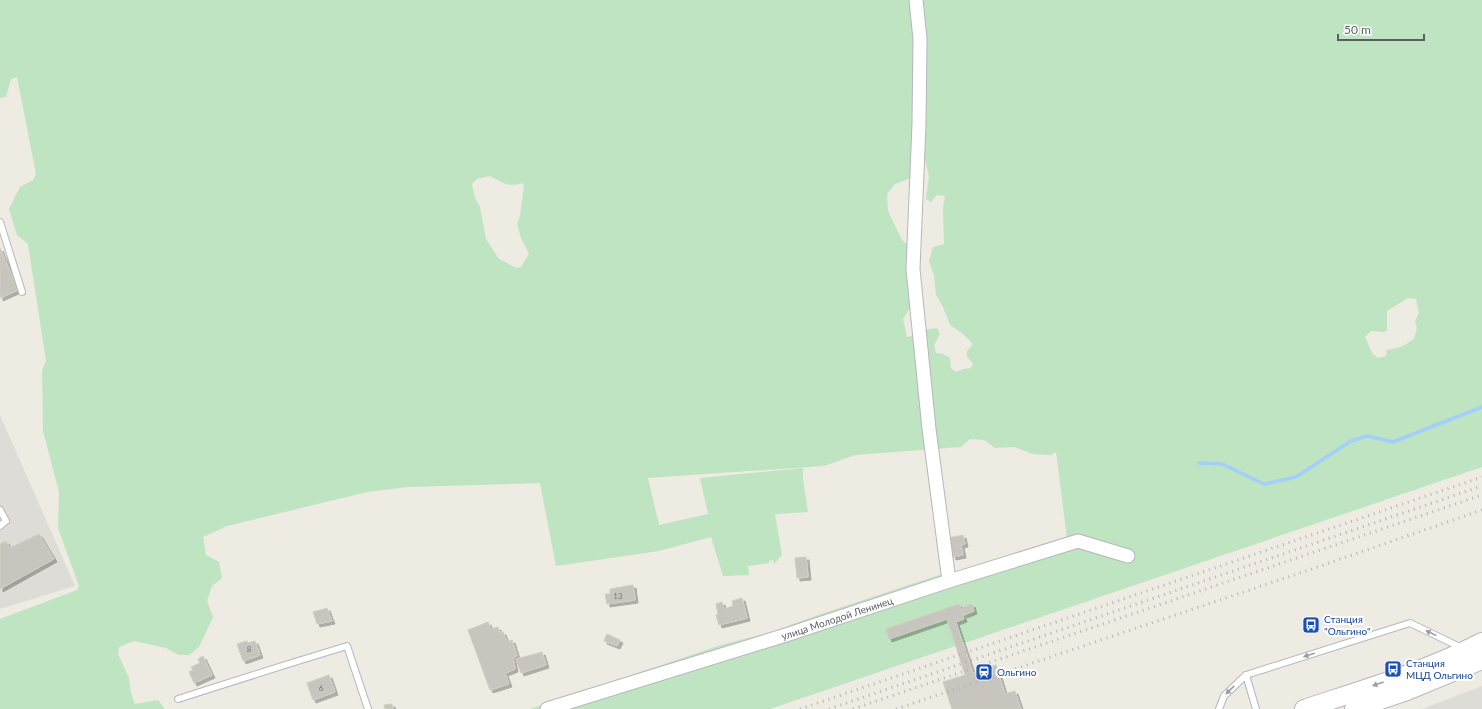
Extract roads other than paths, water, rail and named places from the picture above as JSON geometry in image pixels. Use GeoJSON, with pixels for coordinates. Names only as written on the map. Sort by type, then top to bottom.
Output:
{"type":"FeatureCollection","features":[{"type":"Feature","properties":{"kind":"main road"},"geometry":{"type":"LineString","coordinates":[[1304,709],[1401,676],[1474,646]]}},
{"type":"Feature","properties":{"kind":"main road"},"geometry":{"type":"LineString","coordinates":[[1354,709],[1407,691],[1482,660]]}},
{"type":"Feature","properties":{"kind":"street"},"geometry":{"type":"LineString","coordinates":[[916,0],[920,38],[919,124],[913,269],[929,429],[949,581]]}},
{"type":"Feature","properties":{"kind":"street","name":"улица Молодой Ленинец"},"geometry":{"type":"LineString","coordinates":[[547,709],[789,634],[949,581],[1078,541],[1128,556]]}},
{"type":"Feature","properties":{"kind":"lane"},"geometry":{"type":"LineString","coordinates":[[0,222],[22,292]]}},
{"type":"Feature","properties":{"kind":"lane"},"geometry":{"type":"LineString","coordinates":[[0,510],[6,521],[0,526]]}},
{"type":"Feature","properties":{"kind":"lane"},"geometry":{"type":"LineString","coordinates":[[1219,709],[1224,696],[1246,675],[1410,623],[1474,646]]}},
{"type":"Feature","properties":{"kind":"lane"},"geometry":{"type":"LineString","coordinates":[[178,699],[285,664],[347,646],[368,709]]}},
{"type":"Feature","properties":{"kind":"lane"},"geometry":{"type":"LineString","coordinates":[[1246,675],[1256,709]]}},
{"type":"Feature","properties":{"kind":"waterway"},"geometry":{"type":"LineString","coordinates":[[1199,463],[1222,464],[1264,484],[1296,477],[1351,441],[1367,436],[1393,442],[1482,407]]}},
{"type":"Feature","properties":{"kind":"railway"},"geometry":{"type":"LineString","coordinates":[[800,709],[1482,477]]}},
{"type":"Feature","properties":{"kind":"railway"},"geometry":{"type":"LineString","coordinates":[[829,709],[1482,486]]}},
{"type":"Feature","properties":{"kind":"railway"},"geometry":{"type":"LineString","coordinates":[[853,709],[1482,495]]}},
{"type":"Feature","properties":{"kind":"railway"},"geometry":{"type":"LineString","coordinates":[[896,709],[1482,510]]}},
{"type":"Feature","properties":{"kind":"place","name":"Станция \"Ольгино\""},"geometry":{"type":"Point","coordinates":[1311,625]}},
{"type":"Feature","properties":{"kind":"place","name":"Станция МЦД Ольгино"},"geometry":{"type":"Point","coordinates":[1393,669]}},
{"type":"Feature","properties":{"kind":"place","name":"Ольгино"},"geometry":{"type":"Point","coordinates":[984,672]}}]}
